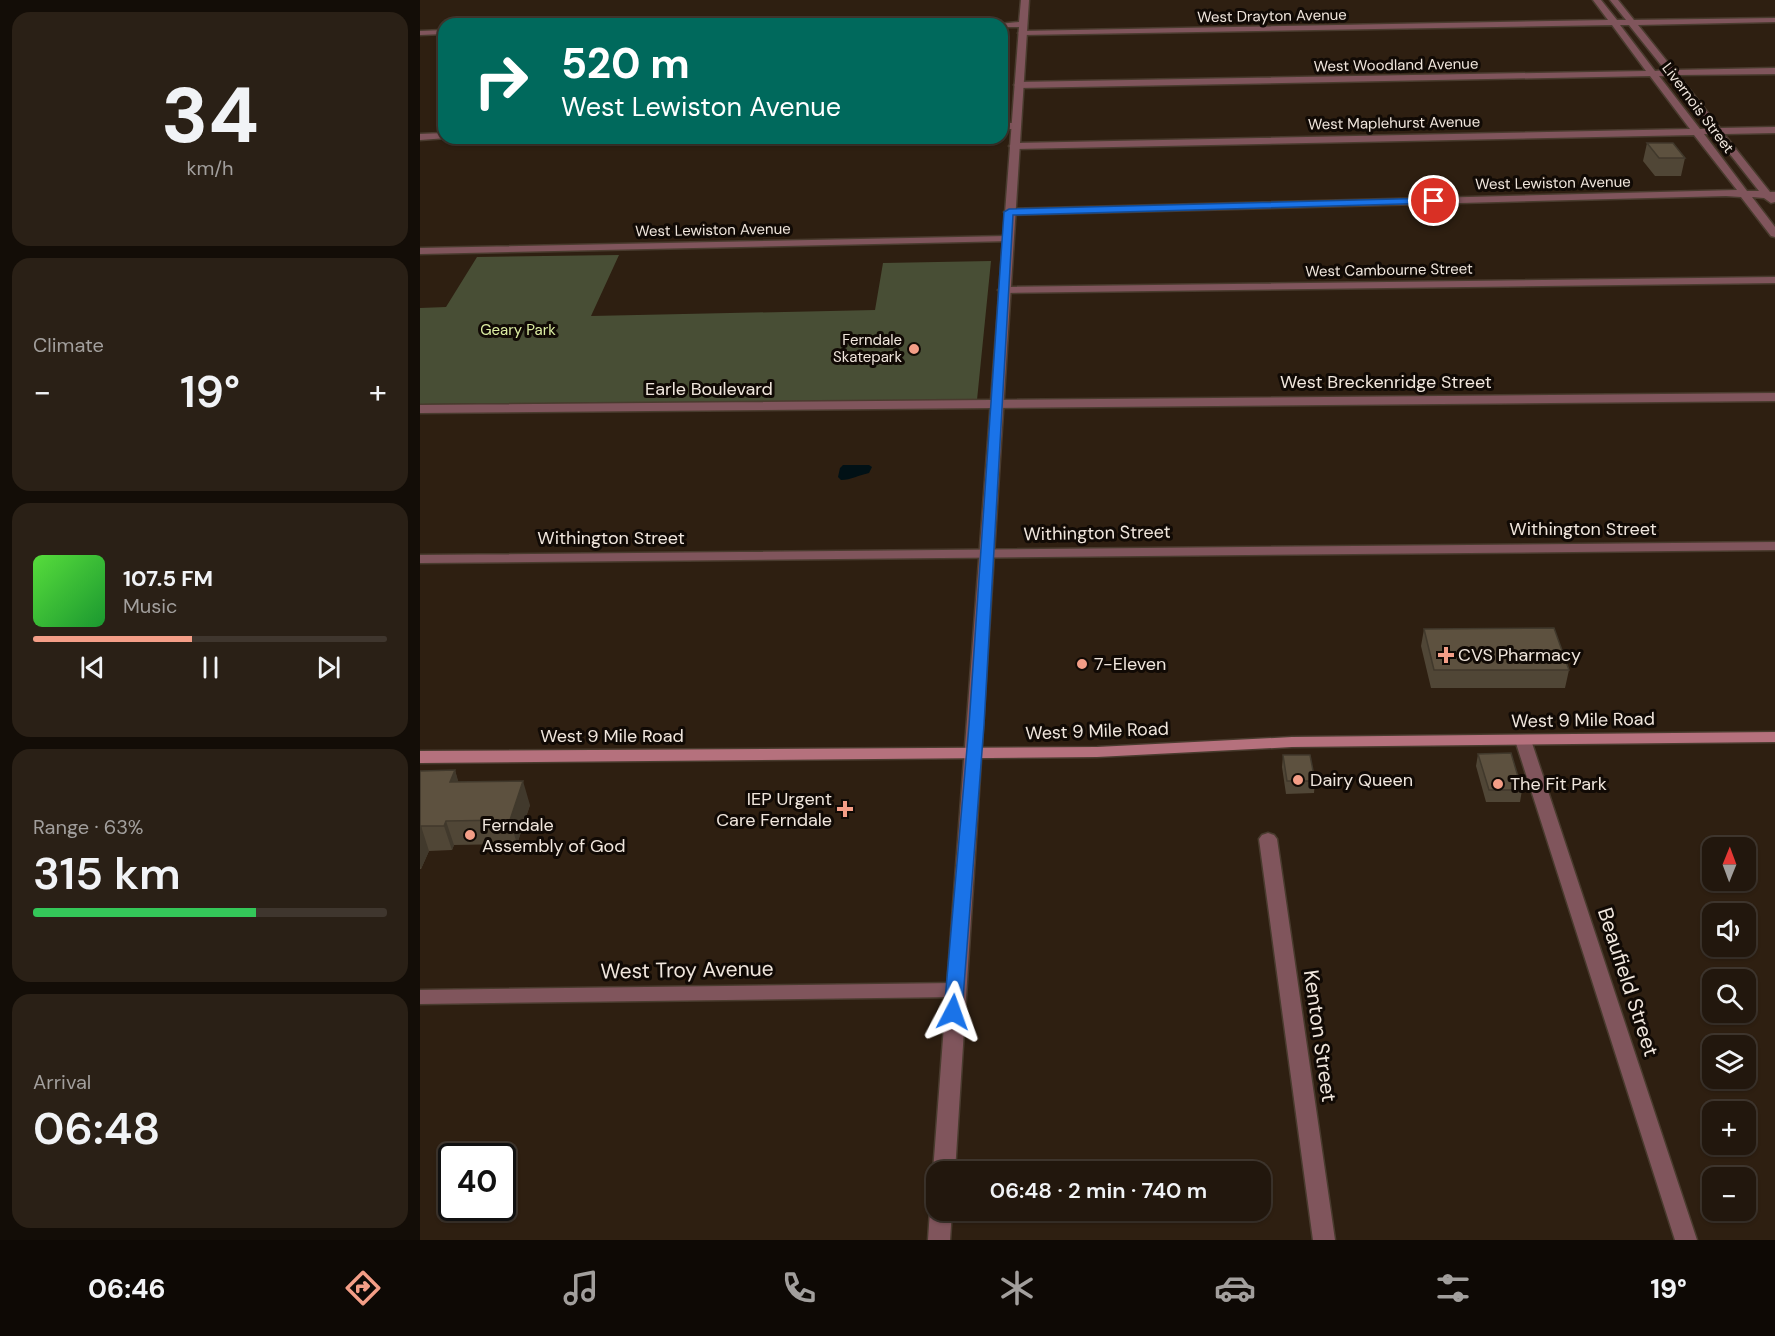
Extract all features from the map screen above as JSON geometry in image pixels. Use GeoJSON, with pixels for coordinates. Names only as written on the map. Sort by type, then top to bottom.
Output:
{"type":"FeatureCollection","features":[{"type":"Feature","properties":{"kind":"main road","name":"West 9 Mile Road"},"geometry":{"type":"LineString","coordinates":[[420,757],[1140,751],[1292,742],[1775,737]]}},
{"type":"Feature","properties":{"kind":"street"},"geometry":{"type":"LineString","coordinates":[[945,1161],[955,990],[988,554],[1024,0]]}},
{"type":"Feature","properties":{"kind":"street","name":"Livernois Street"},"geometry":{"type":"LineString","coordinates":[[1597,0],[1775,234]]}},
{"type":"Feature","properties":{"kind":"street","name":"Livernois Street"},"geometry":{"type":"LineString","coordinates":[[1614,0],[1716,131],[1771,195],[1775,205]]}},
{"type":"Feature","properties":{"kind":"street","name":"West Drayton Avenue"},"geometry":{"type":"LineString","coordinates":[[1008,26],[1022,29],[1775,20]]}},
{"type":"Feature","properties":{"kind":"street"},"geometry":{"type":"LineString","coordinates":[[420,33],[438,32]]}},
{"type":"Feature","properties":{"kind":"street","name":"West Woodland Avenue"},"geometry":{"type":"LineString","coordinates":[[1018,86],[1775,71]]}},
{"type":"Feature","properties":{"kind":"street"},"geometry":{"type":"LineString","coordinates":[[1008,126],[1015,126]]}},
{"type":"Feature","properties":{"kind":"street","name":"West Maplehurst Avenue"},"geometry":{"type":"LineString","coordinates":[[1014,146],[1775,130]]}},
{"type":"Feature","properties":{"kind":"street"},"geometry":{"type":"LineString","coordinates":[[420,137],[438,136]]}},
{"type":"Feature","properties":{"kind":"street","name":"West Lewiston Avenue"},"geometry":{"type":"LineString","coordinates":[[1009,212],[1771,195]]}},
{"type":"Feature","properties":{"kind":"street","name":"West Lewiston Avenue"},"geometry":{"type":"LineString","coordinates":[[420,251],[1008,239]]}},
{"type":"Feature","properties":{"kind":"street","name":"West Cambourne Street"},"geometry":{"type":"LineString","coordinates":[[1004,290],[1775,280]]}},
{"type":"Feature","properties":{"kind":"street","name":"West Breckenridge Street"},"geometry":{"type":"LineString","coordinates":[[998,404],[1775,397]]}},
{"type":"Feature","properties":{"kind":"street","name":"Earle Boulevard"},"geometry":{"type":"LineString","coordinates":[[420,409],[998,404]]}},
{"type":"Feature","properties":{"kind":"street","name":"Withington Street"},"geometry":{"type":"LineString","coordinates":[[420,560],[1775,546]]}},
{"type":"Feature","properties":{"kind":"street","name":"Beaufield Street"},"geometry":{"type":"LineString","coordinates":[[1523,740],[1686,1240]]}},
{"type":"Feature","properties":{"kind":"street","name":"Kenton Street"},"geometry":{"type":"LineString","coordinates":[[1268,839],[1324,1240]]}},
{"type":"Feature","properties":{"kind":"street","name":"West Troy Avenue"},"geometry":{"type":"LineString","coordinates":[[420,997],[955,990]]}},
{"type":"Feature","properties":{"kind":"street"},"geometry":{"type":"LineString","coordinates":[[939,1240],[940,1221]]}},
{"type":"Feature","properties":{"kind":"green space","name":"Geary Park"},"geometry":{"type":"Polygon","coordinates":[[[619,255],[591,316],[875,310],[883,263],[991,261],[977,400],[420,404],[420,308],[446,307],[477,257],[619,255]]]}},
{"type":"Feature","properties":{"kind":"shaded area"},"geometry":{"type":"Polygon","coordinates":[[[843,465],[872,467],[869,473],[841,480],[838,477],[843,465]]]}},
{"type":"Feature","properties":{"kind":"building"},"geometry":{"type":"Polygon","coordinates":[[[1647,143],[1673,143],[1685,158],[1659,158],[1647,143]]]}},
{"type":"Feature","properties":{"kind":"building"},"geometry":{"type":"Polygon","coordinates":[[[1554,628],[1569,670],[1434,670],[1424,629],[1554,628]]]}},
{"type":"Feature","properties":{"kind":"building"},"geometry":{"type":"Polygon","coordinates":[[[1511,753],[1522,790],[1489,790],[1478,754],[1511,753]]]}},
{"type":"Feature","properties":{"kind":"building"},"geometry":{"type":"Polygon","coordinates":[[[1283,755],[1310,755],[1315,781],[1287,781],[1283,755]]]}},
{"type":"Feature","properties":{"kind":"building"},"geometry":{"type":"Polygon","coordinates":[[[455,770],[450,782],[523,781],[510,820],[446,821],[444,826],[421,826],[420,829],[420,771],[455,770]]]}},
{"type":"Feature","properties":{"kind":"place","name":"Ferndale Skatepark"},"geometry":{"type":"Point","coordinates":[914,349]}},
{"type":"Feature","properties":{"kind":"place","name":"CVS Pharmacy"},"geometry":{"type":"Point","coordinates":[1446,655]}},
{"type":"Feature","properties":{"kind":"place","name":"7-Eleven"},"geometry":{"type":"Point","coordinates":[1082,664]}},
{"type":"Feature","properties":{"kind":"place","name":"Dairy Queen"},"geometry":{"type":"Point","coordinates":[1298,780]}},
{"type":"Feature","properties":{"kind":"place","name":"The Fit Park"},"geometry":{"type":"Point","coordinates":[1498,784]}},
{"type":"Feature","properties":{"kind":"place","name":"IEP Urgent Care Ferndale"},"geometry":{"type":"Point","coordinates":[845,809]}},
{"type":"Feature","properties":{"kind":"place","name":"Ferndale Assembly of God"},"geometry":{"type":"Point","coordinates":[470,835]}},
{"type":"Feature","properties":{"kind":"route"},"geometry":{"type":"LineString","coordinates":[[953,1012],[988,554],[1009,212],[1434,201]]}}]}
